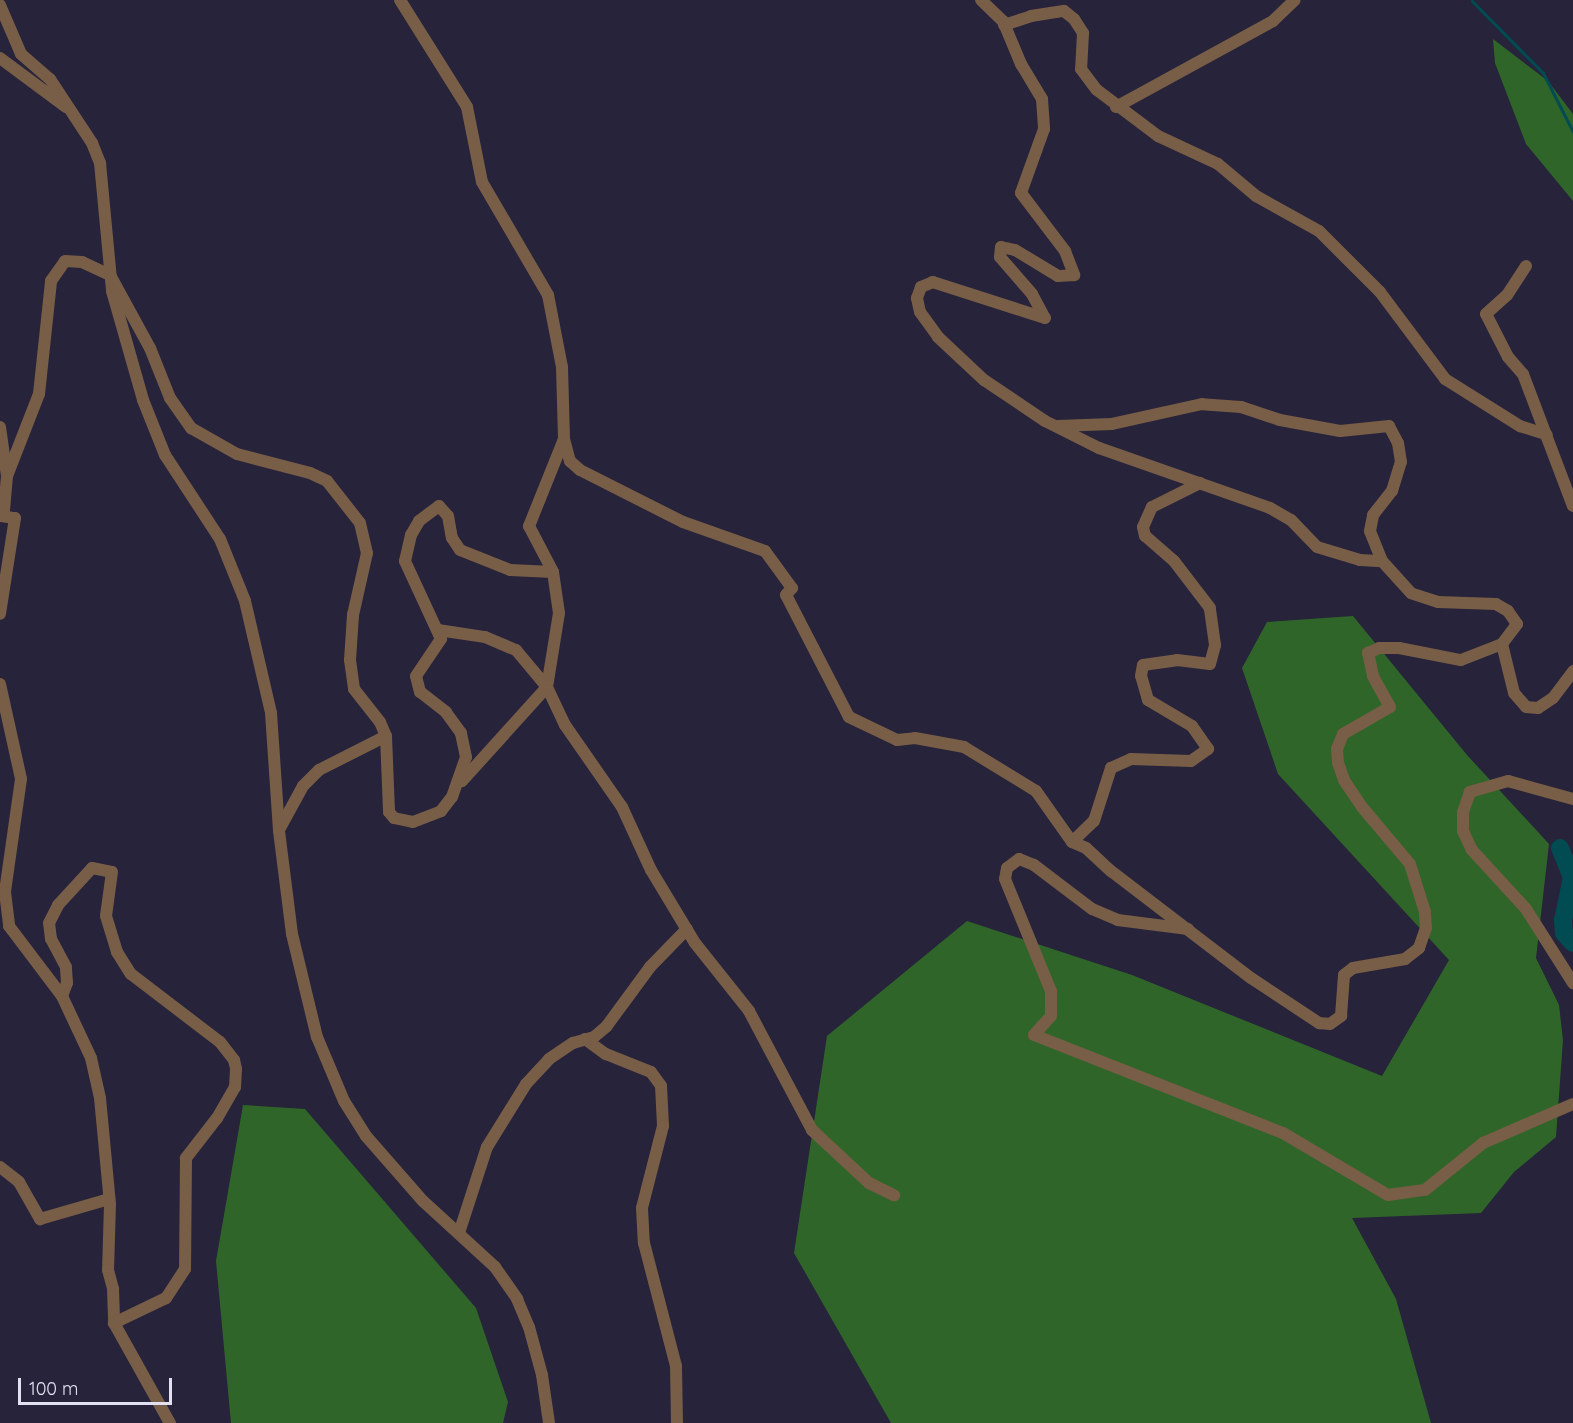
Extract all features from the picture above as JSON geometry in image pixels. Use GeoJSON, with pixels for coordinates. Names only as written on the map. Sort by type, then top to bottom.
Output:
{"type":"FeatureCollection","features":[{"type":"Feature","properties":{"kind":"street"},"geometry":{"type":"LineString","coordinates":[[400,0],[467,107],[482,182],[548,294],[563,375],[566,454],[580,470],[684,522],[765,551],[775,560],[792,588],[786,595],[849,717],[897,740],[939,741],[986,759],[1024,787],[1036,791],[1072,842],[1251,978],[1319,1023],[1330,1024],[1341,1016],[1344,975],[1353,968],[1405,959],[1419,948],[1426,928],[1425,912],[1410,864],[1344,780],[1337,749],[1343,735],[1351,728],[1389,708],[1373,676],[1368,653],[1379,648],[1399,648],[1461,660],[1502,644],[1517,624],[1508,611],[1496,604],[1438,602],[1411,593],[1382,561],[1370,531],[1373,515],[1392,491],[1400,475],[1401,462],[1398,443],[1389,426],[1340,431],[1280,420],[1241,407],[1202,404],[1112,424],[1058,426]]}},
{"type":"Feature","properties":{"kind":"street"},"geometry":{"type":"LineString","coordinates":[[981,0],[1004,25],[1042,99],[1045,114],[1044,129],[1021,193],[1065,251],[1074,275],[1058,276],[1015,250],[1001,247],[1000,257],[1032,294],[1045,318],[933,282],[921,287],[917,298],[920,312],[938,338],[966,365],[1058,426],[1099,448],[1284,515],[1317,547],[1360,560],[1382,561]]}},
{"type":"Feature","properties":{"kind":"street"},"geometry":{"type":"LineString","coordinates":[[1116,107],[1273,21],[1295,0]]}},
{"type":"Feature","properties":{"kind":"street"},"geometry":{"type":"LineString","coordinates":[[0,5],[21,54],[50,79],[100,163],[110,275],[125,342],[151,425],[165,455],[220,539],[245,601],[271,713],[279,831],[303,987],[332,1075],[366,1136],[393,1169],[495,1267],[517,1299],[529,1327],[542,1375],[549,1423]]}},
{"type":"Feature","properties":{"kind":"street"},"geometry":{"type":"LineString","coordinates":[[1004,25],[1031,16],[1064,11],[1074,19],[1083,33],[1081,69],[1116,107],[1167,141],[1218,164],[1256,196],[1319,231],[1380,292],[1445,378],[1520,426],[1547,435]]}},
{"type":"Feature","properties":{"kind":"street"},"geometry":{"type":"LineString","coordinates":[[0,58],[69,109]]}},
{"type":"Feature","properties":{"kind":"street"},"geometry":{"type":"LineString","coordinates":[[0,614],[15,518],[2,515],[7,476],[39,394],[51,281],[55,272],[65,261],[82,262],[110,275],[150,348],[171,398],[191,428],[237,454],[310,473],[327,481],[360,523],[367,553],[353,615],[350,660],[354,689],[380,722],[386,736],[388,812],[394,818],[426,820],[441,811],[458,785],[547,687],[558,613],[553,572],[529,526],[564,439]]}},
{"type":"Feature","properties":{"kind":"street"},"geometry":{"type":"LineString","coordinates":[[1526,266],[1507,295],[1486,314],[1504,349],[1523,374],[1573,506]]}},
{"type":"Feature","properties":{"kind":"street"},"geometry":{"type":"LineString","coordinates":[[0,427],[7,476]]}},
{"type":"Feature","properties":{"kind":"street"},"geometry":{"type":"LineString","coordinates":[[1072,842],[1094,821],[1111,768],[1131,759],[1191,761],[1208,749],[1192,726],[1148,700],[1141,676],[1143,665],[1177,660],[1210,664],[1215,645],[1210,608],[1174,561],[1145,536],[1143,527],[1152,507],[1200,483]]}},
{"type":"Feature","properties":{"kind":"street"},"geometry":{"type":"LineString","coordinates":[[458,785],[466,757],[461,732],[446,712],[420,692],[416,676],[436,652],[441,639],[405,561],[419,521],[439,506],[448,516],[452,538],[460,550],[510,570],[553,572]]}},
{"type":"Feature","properties":{"kind":"street"},"geometry":{"type":"LineString","coordinates":[[438,630],[485,637],[516,650],[547,687],[565,724],[622,807],[651,870],[687,929],[748,1011],[812,1130],[869,1183],[894,1196]]}},
{"type":"Feature","properties":{"kind":"street"},"geometry":{"type":"LineString","coordinates":[[1502,644],[1514,693],[1526,707],[1538,708],[1553,698],[1573,671]]}},
{"type":"Feature","properties":{"kind":"street"},"geometry":{"type":"LineString","coordinates":[[0,684],[21,778],[5,907],[9,926],[62,996],[91,1058],[100,1098],[109,1198],[108,1270],[113,1288],[114,1323],[170,1423]]}},
{"type":"Feature","properties":{"kind":"street"},"geometry":{"type":"LineString","coordinates":[[279,831],[303,786],[319,770],[386,736]]}},
{"type":"Feature","properties":{"kind":"street"},"geometry":{"type":"LineString","coordinates":[[1573,799],[1508,781],[1470,792],[1463,813],[1463,831],[1472,849],[1526,909],[1573,983]]}},
{"type":"Feature","properties":{"kind":"street"},"geometry":{"type":"LineString","coordinates":[[1188,929],[1118,920],[1092,909],[1034,865],[1020,859],[1007,868],[1005,879],[1051,991],[1051,1016],[1034,1035],[1283,1133],[1388,1196],[1425,1190],[1483,1143],[1573,1104]]}},
{"type":"Feature","properties":{"kind":"street"},"geometry":{"type":"LineString","coordinates":[[62,996],[67,982],[66,967],[51,939],[49,923],[58,905],[92,868],[112,872],[106,916],[117,952],[131,974],[220,1042],[236,1069],[235,1087],[217,1118],[186,1158],[185,1269],[166,1298],[114,1323]]}},
{"type":"Feature","properties":{"kind":"street"},"geometry":{"type":"LineString","coordinates":[[459,1233],[487,1147],[507,1113],[549,1059],[585,1039],[594,1037],[606,1027],[650,967],[687,929]]}},
{"type":"Feature","properties":{"kind":"street"},"geometry":{"type":"LineString","coordinates":[[585,1039],[606,1054],[651,1072],[661,1086],[663,1126],[642,1208],[644,1243],[676,1366],[677,1423]]}},
{"type":"Feature","properties":{"kind":"street"},"geometry":{"type":"LineString","coordinates":[[0,1167],[19,1182],[40,1219],[109,1198]]}},
{"type":"Feature","properties":{"kind":"green space"},"geometry":{"type":"Polygon","coordinates":[[[1493,39],[1548,81],[1573,114],[1573,201],[1526,144],[1495,63],[1493,39]]]}},
{"type":"Feature","properties":{"kind":"green space"},"geometry":{"type":"Polygon","coordinates":[[[1353,616],[1467,755],[1549,844],[1536,958],[1559,1005],[1563,1040],[1556,1137],[1514,1172],[1481,1213],[1352,1218],[1396,1299],[1431,1423],[891,1423],[794,1253],[827,1036],[967,921],[1132,975],[1382,1076],[1449,960],[1278,774],[1242,668],[1267,622],[1353,616]]]}},
{"type":"Feature","properties":{"kind":"green space"},"geometry":{"type":"Polygon","coordinates":[[[243,1105],[305,1109],[476,1308],[508,1402],[503,1423],[231,1423],[216,1261],[243,1105]]]}},
{"type":"Feature","properties":{"kind":"waterway"},"geometry":{"type":"LineString","coordinates":[[1472,1],[1543,73],[1573,132]]}},
{"type":"Feature","properties":{"kind":"waterway"},"geometry":{"type":"LineString","coordinates":[[1560,848],[1572,877],[1563,920],[1564,933],[1573,943]]}}]}
